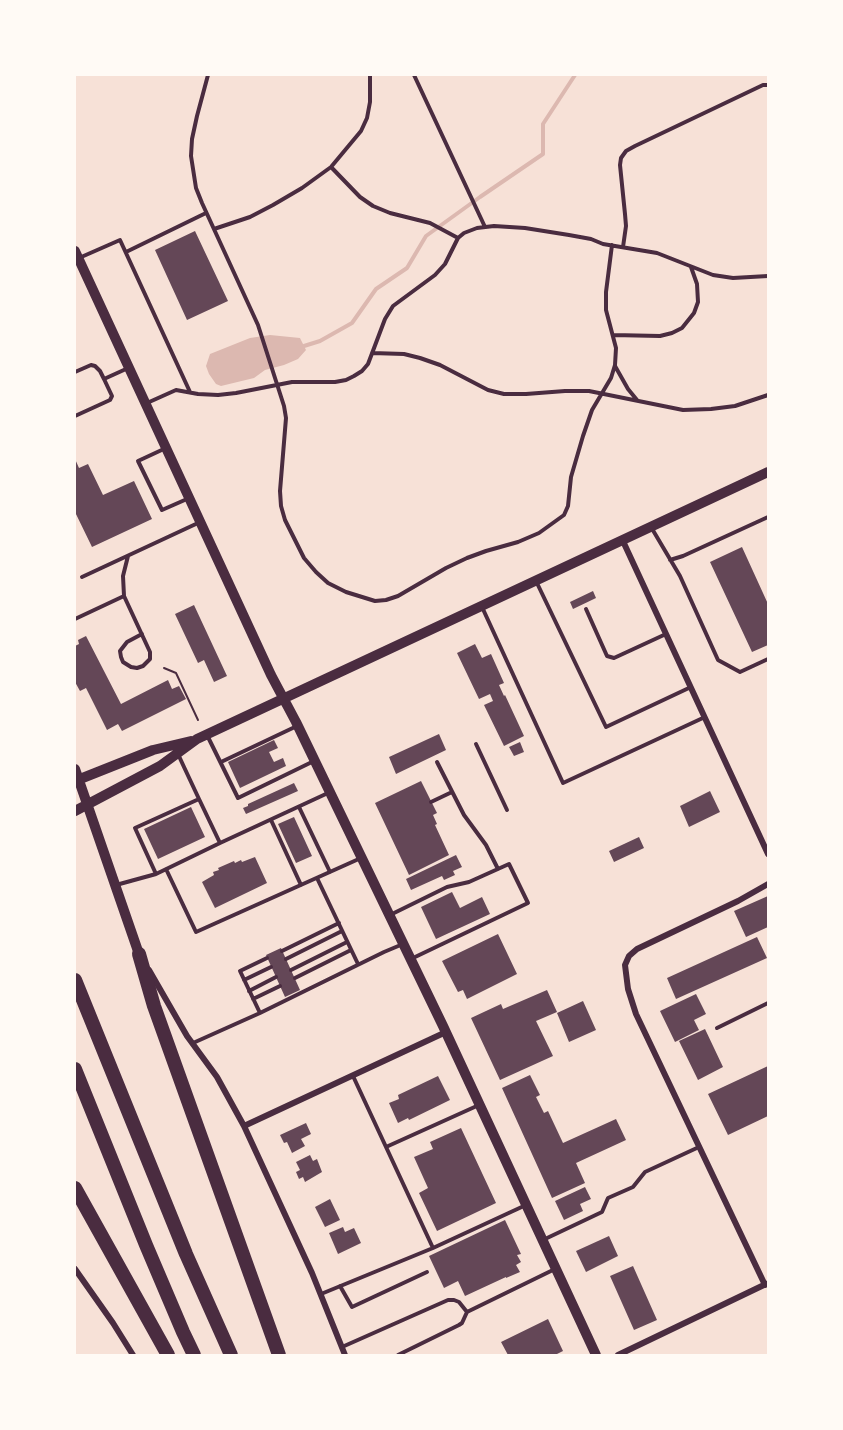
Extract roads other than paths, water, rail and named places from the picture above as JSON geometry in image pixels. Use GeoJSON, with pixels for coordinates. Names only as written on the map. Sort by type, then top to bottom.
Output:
{"type":"FeatureCollection","features":[{"type":"Feature","properties":{"kind":"highway"},"geometry":{"type":"LineString","coordinates":[[139,954],[154,1006],[279,1355]]}},
{"type":"Feature","properties":{"kind":"highway"},"geometry":{"type":"LineString","coordinates":[[75,980],[186,1254],[231,1355]]}},
{"type":"Feature","properties":{"kind":"highway"},"geometry":{"type":"LineString","coordinates":[[75,1069],[146,1245],[194,1355]]}},
{"type":"Feature","properties":{"kind":"highway"},"geometry":{"type":"LineString","coordinates":[[75,1188],[168,1355]]}},
{"type":"Feature","properties":{"kind":"main road"},"geometry":{"type":"LineString","coordinates":[[77,255],[283,698],[446,1032],[596,1355]]}},
{"type":"Feature","properties":{"kind":"main road"},"geometry":{"type":"LineString","coordinates":[[75,811],[160,766],[202,737],[768,472]]}},
{"type":"Feature","properties":{"kind":"main road"},"geometry":{"type":"LineString","coordinates":[[139,954],[76,776],[153,750],[202,737]]}},
{"type":"Feature","properties":{"kind":"street"},"geometry":{"type":"LineString","coordinates":[[622,539],[768,854]]}},
{"type":"Feature","properties":{"kind":"street"},"geometry":{"type":"LineString","coordinates":[[618,1355],[767,1286],[632,1004],[625,965],[629,956],[637,949],[738,901],[768,884]]}},
{"type":"Feature","properties":{"kind":"street"},"geometry":{"type":"LineString","coordinates":[[139,954],[192,1043],[217,1077],[244,1126],[345,1355]]}},
{"type":"Feature","properties":{"kind":"street"},"geometry":{"type":"LineString","coordinates":[[244,1126],[446,1032]]}},
{"type":"Feature","properties":{"kind":"street"},"geometry":{"type":"LineString","coordinates":[[75,1269],[133,1355]]}},
{"type":"Feature","properties":{"kind":"lane"},"geometry":{"type":"LineString","coordinates":[[207,75],[192,139],[191,156],[196,188],[260,332],[284,406],[286,418],[280,491],[281,506],[285,520],[304,558],[328,583],[346,592],[375,601],[398,596],[467,558],[539,533],[564,515],[568,506],[571,477],[579,447],[592,410],[611,378],[615,365],[616,348],[606,310],[612,245]]}},
{"type":"Feature","properties":{"kind":"lane"},"geometry":{"type":"LineString","coordinates":[[214,229],[250,217],[273,206],[303,188],[331,166],[361,131],[367,118],[370,102],[370,75]]}},
{"type":"Feature","properties":{"kind":"lane"},"geometry":{"type":"LineString","coordinates":[[414,75],[485,227]]}},
{"type":"Feature","properties":{"kind":"lane"},"geometry":{"type":"LineString","coordinates":[[623,247],[626,226],[620,165],[621,158],[626,152],[763,85],[768,85]]}},
{"type":"Feature","properties":{"kind":"lane"},"geometry":{"type":"LineString","coordinates":[[331,166],[360,197],[373,206],[390,213],[430,223],[458,238]]}},
{"type":"Feature","properties":{"kind":"lane"},"geometry":{"type":"LineString","coordinates":[[126,252],[207,213]]}},
{"type":"Feature","properties":{"kind":"lane"},"geometry":{"type":"LineString","coordinates":[[146,403],[176,390],[218,395],[292,382],[346,380],[362,371],[368,364],[385,319],[393,306],[435,275],[444,264],[458,238],[464,233],[485,227],[536,230],[657,253],[713,275],[733,278],[768,276]]}},
{"type":"Feature","properties":{"kind":"lane"},"geometry":{"type":"LineString","coordinates":[[77,255],[120,240],[190,392]]}},
{"type":"Feature","properties":{"kind":"lane"},"geometry":{"type":"LineString","coordinates":[[613,335],[660,336],[682,328],[694,313],[698,302],[697,284],[690,266]]}},
{"type":"Feature","properties":{"kind":"lane"},"geometry":{"type":"LineString","coordinates":[[372,352],[404,354],[420,358],[440,365],[488,390],[504,394],[589,391],[683,410],[735,405],[768,395]]}},
{"type":"Feature","properties":{"kind":"lane"},"geometry":{"type":"LineString","coordinates":[[75,372],[91,365],[95,366],[100,371],[112,396],[110,400],[75,416]]}},
{"type":"Feature","properties":{"kind":"lane"},"geometry":{"type":"LineString","coordinates":[[615,365],[628,389],[638,400]]}},
{"type":"Feature","properties":{"kind":"lane"},"geometry":{"type":"LineString","coordinates":[[104,379],[130,368]]}},
{"type":"Feature","properties":{"kind":"lane"},"geometry":{"type":"LineString","coordinates":[[166,447],[138,461],[162,510],[190,497]]}},
{"type":"Feature","properties":{"kind":"lane"},"geometry":{"type":"LineString","coordinates":[[670,560],[768,517]]}},
{"type":"Feature","properties":{"kind":"lane"},"geometry":{"type":"LineString","coordinates":[[82,577],[201,522]]}},
{"type":"Feature","properties":{"kind":"lane"},"geometry":{"type":"LineString","coordinates":[[651,527],[680,576],[718,660],[740,672],[768,659]]}},
{"type":"Feature","properties":{"kind":"lane"},"geometry":{"type":"LineString","coordinates":[[128,556],[123,576],[124,596],[142,634],[150,652],[150,659],[144,666],[137,668],[127,666],[120,651],[127,642],[142,634]]}},
{"type":"Feature","properties":{"kind":"lane"},"geometry":{"type":"LineString","coordinates":[[536,580],[606,727],[691,687]]}},
{"type":"Feature","properties":{"kind":"lane"},"geometry":{"type":"LineString","coordinates":[[75,619],[124,596]]}},
{"type":"Feature","properties":{"kind":"lane"},"geometry":{"type":"LineString","coordinates":[[481,606],[563,783],[705,717]]}},
{"type":"Feature","properties":{"kind":"lane"},"geometry":{"type":"LineString","coordinates":[[586,609],[607,656],[614,658],[667,634]]}},
{"type":"Feature","properties":{"kind":"lane"},"geometry":{"type":"LineString","coordinates":[[221,762],[298,726]]}},
{"type":"Feature","properties":{"kind":"lane"},"geometry":{"type":"LineString","coordinates":[[202,737],[221,762],[237,798],[314,761]]}},
{"type":"Feature","properties":{"kind":"lane"},"geometry":{"type":"LineString","coordinates":[[476,744],[507,810]]}},
{"type":"Feature","properties":{"kind":"lane"},"geometry":{"type":"LineString","coordinates":[[178,753],[220,843]]}},
{"type":"Feature","properties":{"kind":"lane"},"geometry":{"type":"LineString","coordinates":[[437,762],[464,815],[486,845],[498,869]]}},
{"type":"Feature","properties":{"kind":"lane"},"geometry":{"type":"LineString","coordinates":[[431,802],[452,792]]}},
{"type":"Feature","properties":{"kind":"lane"},"geometry":{"type":"LineString","coordinates":[[115,885],[156,874],[329,793]]}},
{"type":"Feature","properties":{"kind":"lane"},"geometry":{"type":"LineString","coordinates":[[156,874],[135,828],[199,799]]}},
{"type":"Feature","properties":{"kind":"lane"},"geometry":{"type":"LineString","coordinates":[[299,807],[330,872]]}},
{"type":"Feature","properties":{"kind":"lane"},"geometry":{"type":"LineString","coordinates":[[271,820],[301,885]]}},
{"type":"Feature","properties":{"kind":"lane"},"geometry":{"type":"LineString","coordinates":[[166,869],[196,932],[361,858]]}},
{"type":"Feature","properties":{"kind":"lane"},"geometry":{"type":"LineString","coordinates":[[389,915],[447,887],[469,882],[509,864],[528,903],[411,959]]}},
{"type":"Feature","properties":{"kind":"lane"},"geometry":{"type":"LineString","coordinates":[[317,878],[358,964]]}},
{"type":"Feature","properties":{"kind":"lane"},"geometry":{"type":"LineString","coordinates":[[282,951],[339,923]]}},
{"type":"Feature","properties":{"kind":"lane"},"geometry":{"type":"LineString","coordinates":[[286,959],[342,931]]}},
{"type":"Feature","properties":{"kind":"lane"},"geometry":{"type":"LineString","coordinates":[[291,970],[348,942]]}},
{"type":"Feature","properties":{"kind":"lane"},"geometry":{"type":"LineString","coordinates":[[192,1043],[403,944]]}},
{"type":"Feature","properties":{"kind":"lane"},"geometry":{"type":"LineString","coordinates":[[295,978],[351,950]]}},
{"type":"Feature","properties":{"kind":"lane"},"geometry":{"type":"LineString","coordinates":[[260,1013],[240,971],[267,958]]}},
{"type":"Feature","properties":{"kind":"lane"},"geometry":{"type":"LineString","coordinates":[[244,980],[271,967]]}},
{"type":"Feature","properties":{"kind":"lane"},"geometry":{"type":"LineString","coordinates":[[249,991],[276,977]]}},
{"type":"Feature","properties":{"kind":"lane"},"geometry":{"type":"LineString","coordinates":[[253,999],[280,986]]}},
{"type":"Feature","properties":{"kind":"lane"},"geometry":{"type":"LineString","coordinates":[[717,1028],[768,1003]]}},
{"type":"Feature","properties":{"kind":"lane"},"geometry":{"type":"LineString","coordinates":[[352,1075],[433,1248]]}},
{"type":"Feature","properties":{"kind":"lane"},"geometry":{"type":"LineString","coordinates":[[386,1147],[479,1104]]}},
{"type":"Feature","properties":{"kind":"lane"},"geometry":{"type":"LineString","coordinates":[[542,1240],[602,1212],[608,1198],[633,1187],[645,1172],[699,1146]]}},
{"type":"Feature","properties":{"kind":"lane"},"geometry":{"type":"LineString","coordinates":[[320,1295],[433,1248],[526,1205]]}},
{"type":"Feature","properties":{"kind":"lane"},"geometry":{"type":"LineString","coordinates":[[398,1355],[459,1325],[467,1312],[556,1268]]}},
{"type":"Feature","properties":{"kind":"lane"},"geometry":{"type":"LineString","coordinates":[[340,1286],[352,1307],[427,1272]]}},
{"type":"Feature","properties":{"kind":"lane"},"geometry":{"type":"LineString","coordinates":[[341,1348],[448,1300],[459,1302],[467,1312]]}},
{"type":"Feature","properties":{"kind":"waterway"},"geometry":{"type":"LineString","coordinates":[[304,346],[320,341],[352,323],[376,289],[407,268],[426,236],[543,154],[543,124],[575,75]]}}]}
